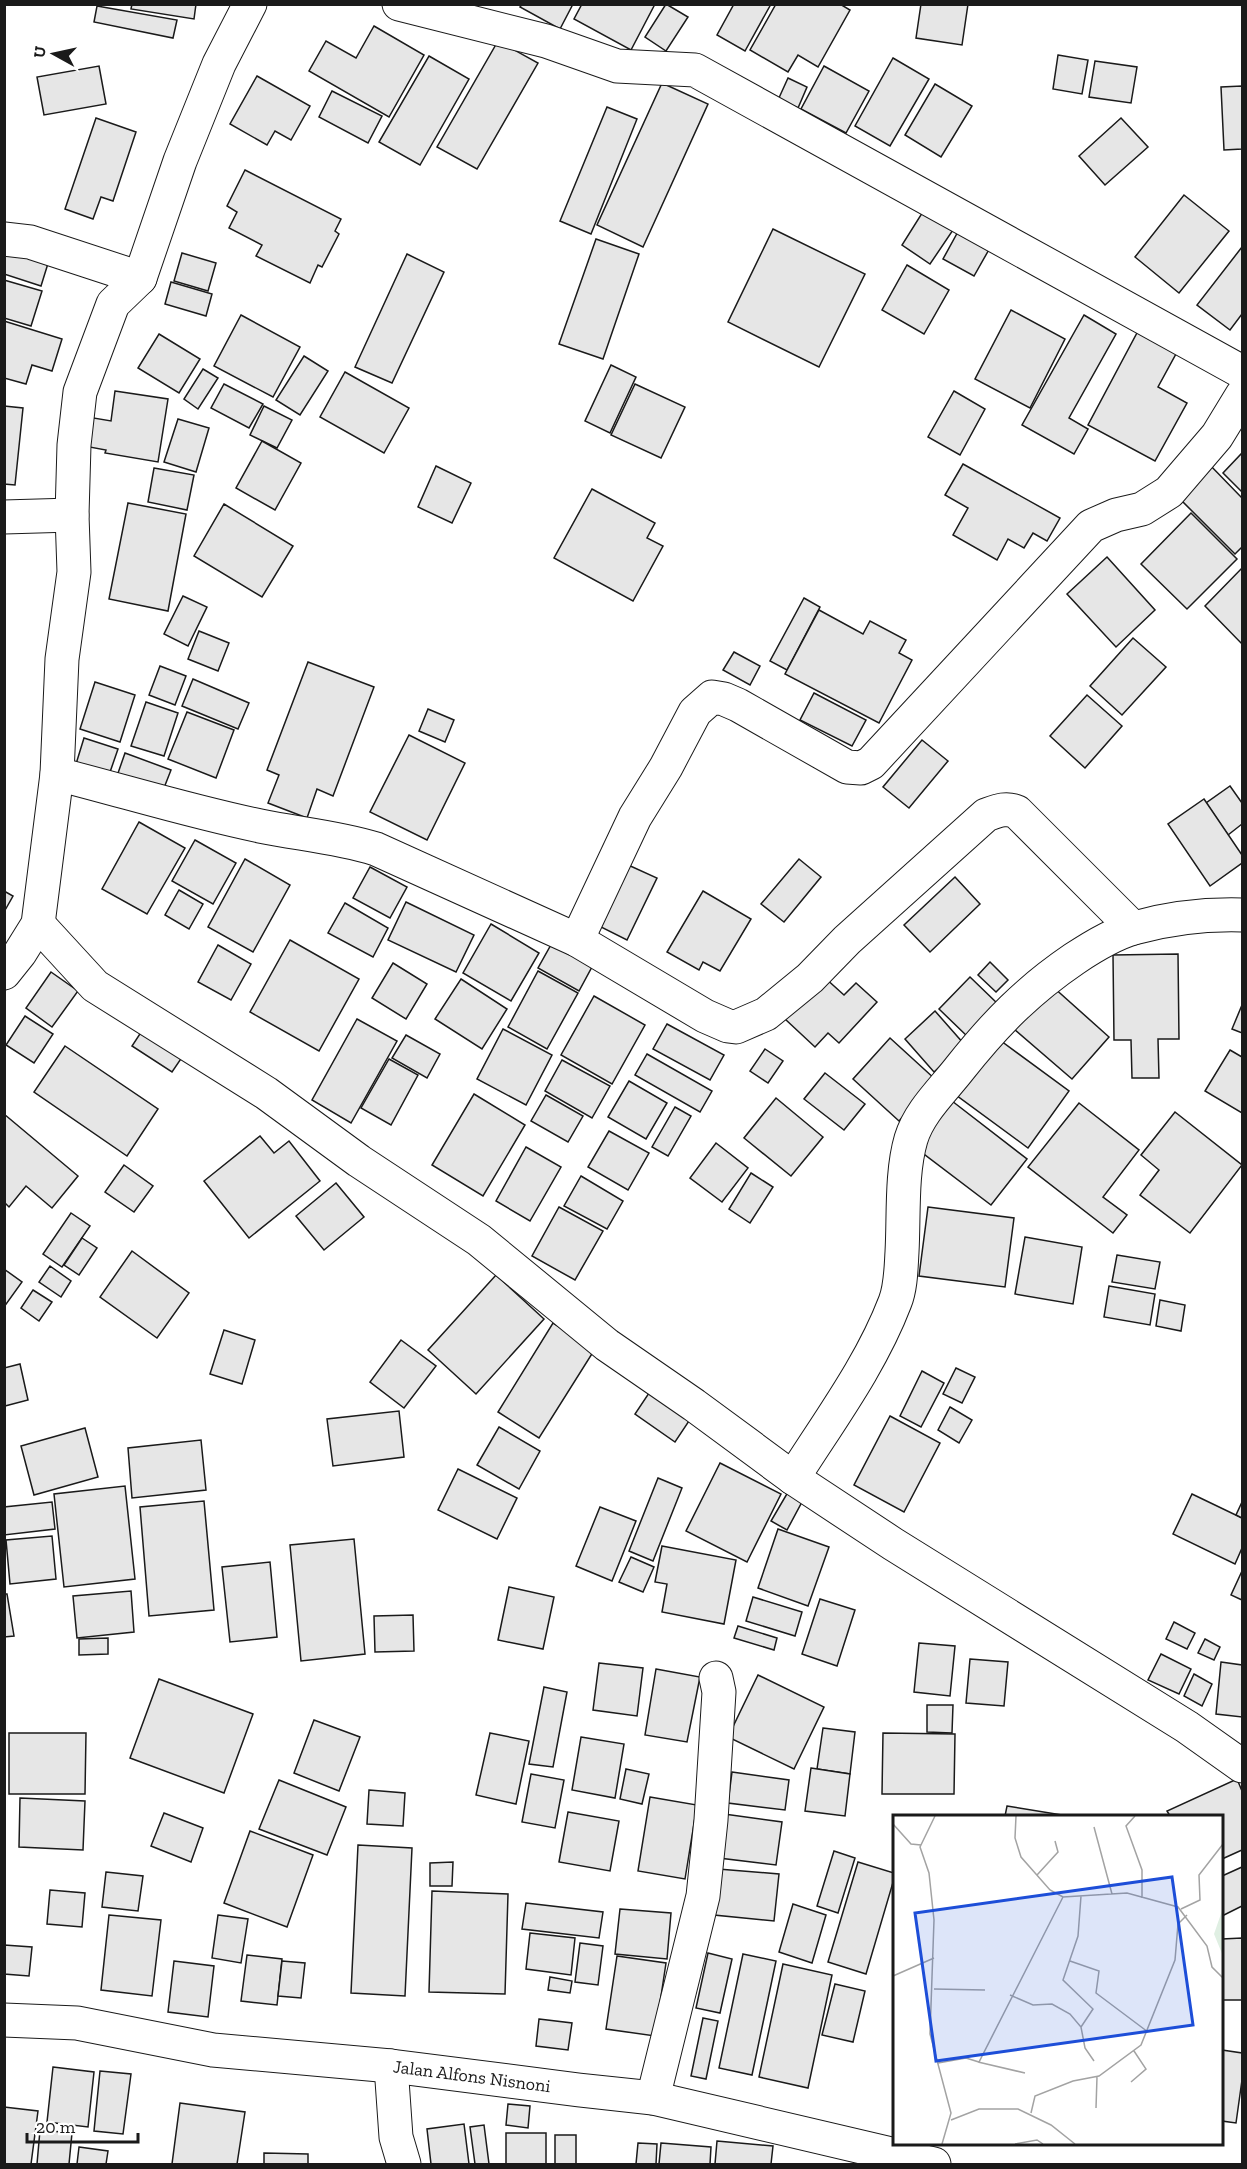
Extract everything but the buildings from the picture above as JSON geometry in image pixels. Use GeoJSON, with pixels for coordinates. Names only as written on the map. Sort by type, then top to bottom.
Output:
{"type":"FeatureCollection","features":[{"type":"Feature","properties":{"kind":"street"},"geometry":{"type":"LineString","coordinates":[[4,973],[38,924],[57,774],[62,659],[74,572],[72,515],[74,446],[80,392],[113,304],[140,278],[180,161],[219,64],[250,4]]}},
{"type":"Feature","properties":{"kind":"street"},"geometry":{"type":"LineString","coordinates":[[399,4],[546,41],[617,66],[694,70],[1242,372]]}},
{"type":"Feature","properties":{"kind":"street"},"geometry":{"type":"LineString","coordinates":[[4,239],[41,245],[140,278]]}},
{"type":"Feature","properties":{"kind":"street"},"geometry":{"type":"LineString","coordinates":[[577,940],[635,817],[666,767],[695,711],[712,698],[724,699],[847,767],[861,768],[871,763],[1091,526],[1116,515],[1142,509],[1169,492],[1217,436],[1242,395]]}},
{"type":"Feature","properties":{"kind":"street"},"geometry":{"type":"LineString","coordinates":[[4,517],[72,515]]}},
{"type":"Feature","properties":{"kind":"street"},"geometry":{"type":"LineString","coordinates":[[57,774],[220,817],[348,840],[376,849],[577,940],[705,1016],[728,1026],[736,1027],[766,1014],[810,978],[847,940],[986,815],[1010,809],[1017,812],[1133,928]]}},
{"type":"Feature","properties":{"kind":"street"},"geometry":{"type":"LineString","coordinates":[[793,1478],[875,1349],[896,1299],[901,1270],[906,1163],[911,1138],[921,1116],[977,1048],[1025,996],[1043,980],[1095,945],[1133,928],[1182,918],[1242,915]]}},
{"type":"Feature","properties":{"kind":"street"},"geometry":{"type":"LineString","coordinates":[[38,924],[95,986],[266,1093],[359,1161],[479,1240],[606,1345],[793,1478],[893,1544],[1187,1726],[1242,1766]]}},
{"type":"Feature","properties":{"kind":"street"},"geometry":{"type":"LineString","coordinates":[[653,2098],[703,1896],[711,1820],[719,1692],[716,1677]]}},
{"type":"Feature","properties":{"kind":"street","name":"Jalan Alfons Nisnoni"},"geometry":{"type":"LineString","coordinates":[[4,2019],[77,2023],[213,2050],[391,2066],[653,2098],[934,2164]]}},
{"type":"Feature","properties":{"kind":"street"},"geometry":{"type":"LineString","coordinates":[[391,2066],[396,2137],[404,2164]]}}]}
